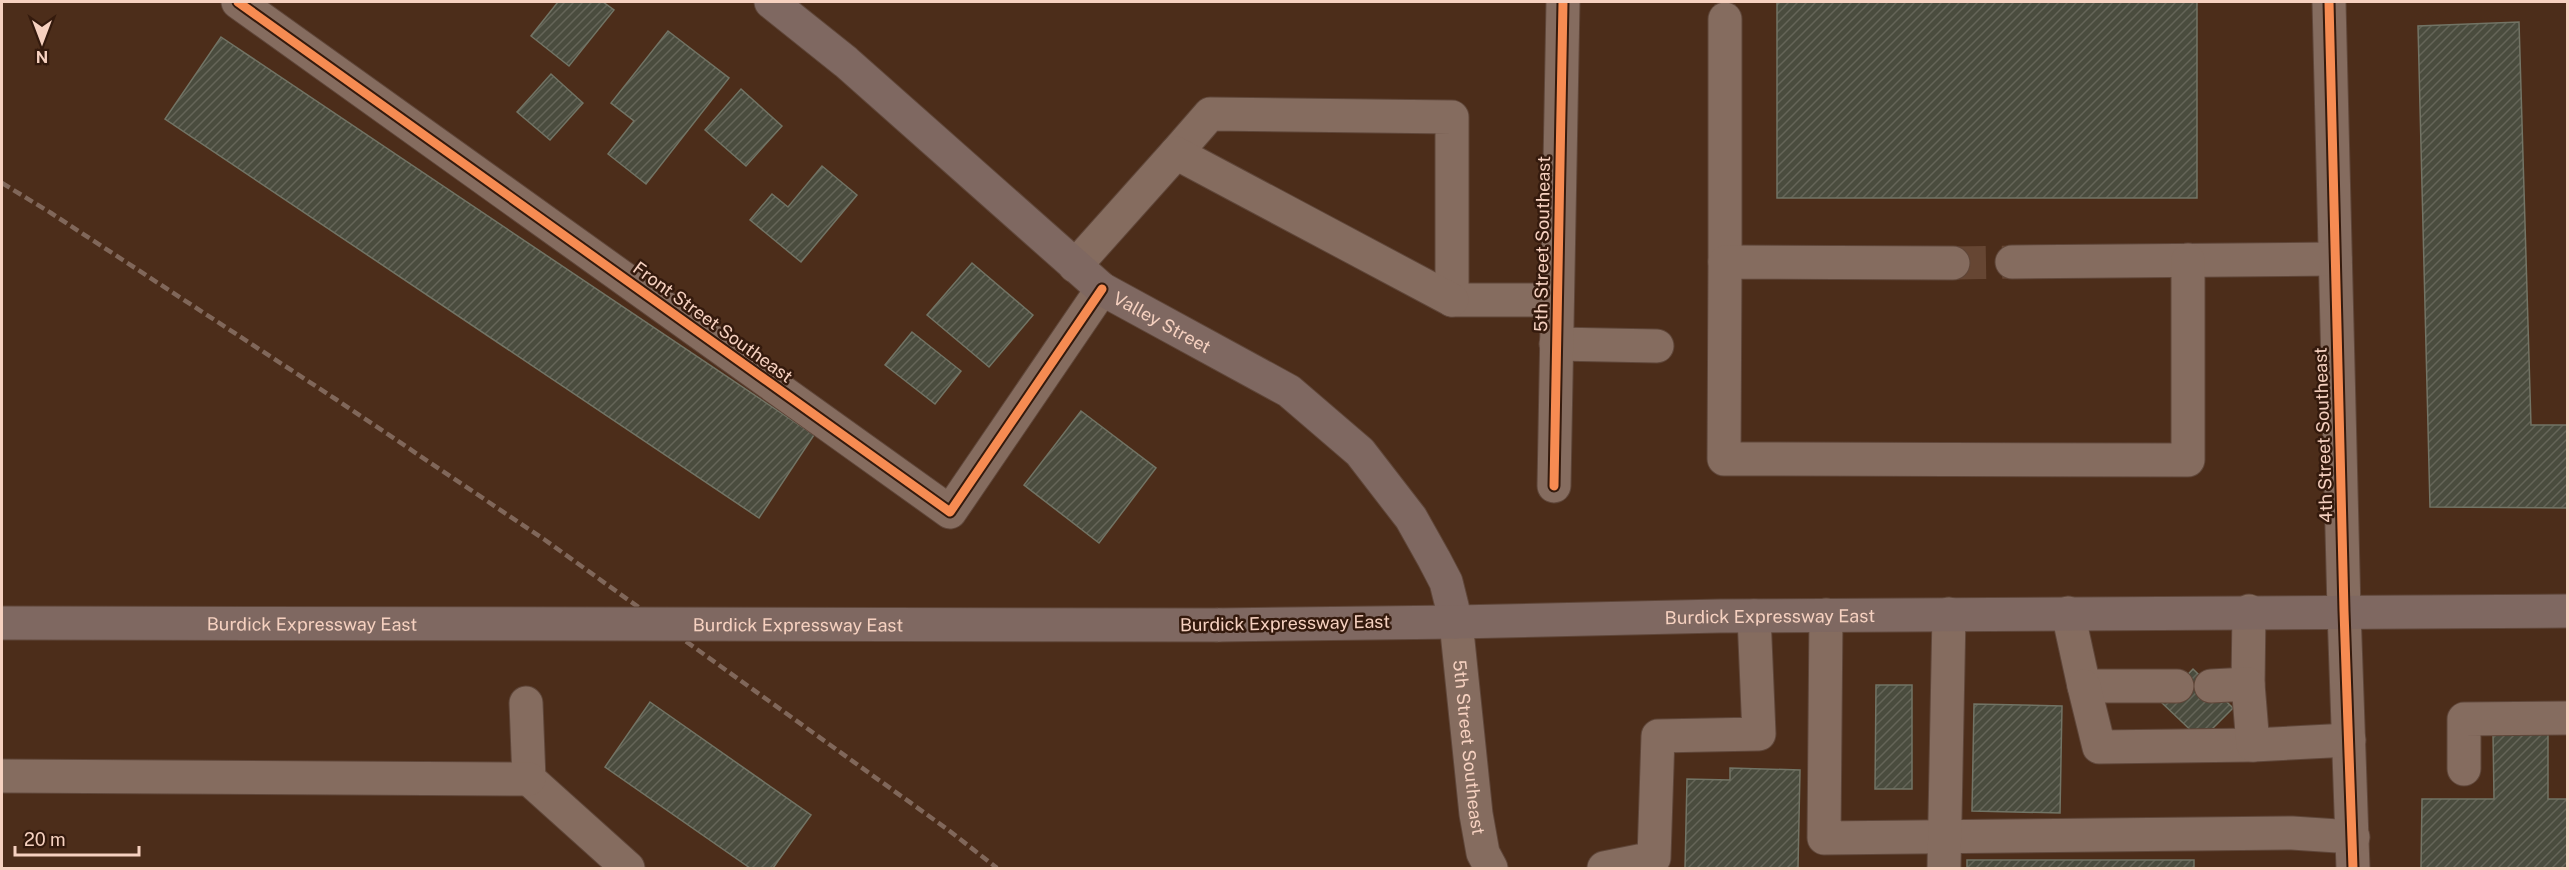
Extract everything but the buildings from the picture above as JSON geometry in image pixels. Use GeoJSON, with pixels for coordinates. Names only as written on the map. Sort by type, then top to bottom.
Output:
{"type":"FeatureCollection","features":[{"type":"Feature","properties":{"kind":"main road","name":"Valley Street"},"geometry":{"type":"LineString","coordinates":[[771,2],[846,62],[1102,289],[1289,391],[1360,452],[1411,518],[1446,582],[1456,622]]}},
{"type":"Feature","properties":{"kind":"main road","name":"Burdick Expressway East"},"geometry":{"type":"LineString","coordinates":[[2,623],[1218,625],[1826,615],[2568,611]]}},
{"type":"Feature","properties":{"kind":"street","name":"Front Street Southeast"},"geometry":{"type":"LineString","coordinates":[[238,2],[950,512],[1102,289]]}},
{"type":"Feature","properties":{"kind":"street","name":"5th Street Southeast"},"geometry":{"type":"LineString","coordinates":[[1554,486],[1563,2]]}},
{"type":"Feature","properties":{"kind":"street","name":"4th Street Southeast"},"geometry":{"type":"LineString","coordinates":[[2329,2],[2344,611],[2354,853]]}},
{"type":"Feature","properties":{"kind":"street"},"geometry":{"type":"LineString","coordinates":[[1725,19],[1724,459],[2188,460],[2188,260]]}},
{"type":"Feature","properties":{"kind":"street"},"geometry":{"type":"LineString","coordinates":[[1075,266],[1209,114],[1452,117],[1452,300]]}},
{"type":"Feature","properties":{"kind":"street"},"geometry":{"type":"LineString","coordinates":[[1176,153],[1452,300],[1557,300]]}},
{"type":"Feature","properties":{"kind":"street"},"geometry":{"type":"LineString","coordinates":[[2012,262],[2335,259]]}},
{"type":"Feature","properties":{"kind":"street"},"geometry":{"type":"LineString","coordinates":[[1725,262],[1953,263]]}},
{"type":"Feature","properties":{"kind":"street"},"geometry":{"type":"LineString","coordinates":[[1556,344],[1656,346]]}},
{"type":"Feature","properties":{"kind":"street"},"geometry":{"type":"LineString","coordinates":[[2249,611],[2248,684],[2253,745]]}},
{"type":"Feature","properties":{"kind":"street"},"geometry":{"type":"LineString","coordinates":[[2068,613],[2099,747],[2253,745],[2349,740]]}},
{"type":"Feature","properties":{"kind":"street"},"geometry":{"type":"LineString","coordinates":[[1944,868],[1949,614]]}},
{"type":"Feature","properties":{"kind":"street"},"geometry":{"type":"LineString","coordinates":[[1826,615],[1824,838],[2292,833],[2354,853]]}},
{"type":"Feature","properties":{"kind":"street"},"geometry":{"type":"LineString","coordinates":[[1604,868],[1655,863],[1658,736],[1759,734],[1754,616]]}},
{"type":"Feature","properties":{"kind":"street","name":"5th Street Southeast"},"geometry":{"type":"LineString","coordinates":[[1456,622],[1476,814],[1483,853],[1491,868]]}},
{"type":"Feature","properties":{"kind":"street"},"geometry":{"type":"LineString","coordinates":[[2211,686],[2248,684]]}},
{"type":"Feature","properties":{"kind":"street"},"geometry":{"type":"LineString","coordinates":[[2084,686],[2177,686]]}},
{"type":"Feature","properties":{"kind":"street"},"geometry":{"type":"LineString","coordinates":[[526,703],[529,779]]}},
{"type":"Feature","properties":{"kind":"street"},"geometry":{"type":"LineString","coordinates":[[2464,769],[2464,719],[2568,718]]}},
{"type":"Feature","properties":{"kind":"street"},"geometry":{"type":"LineString","coordinates":[[2,776],[529,779],[628,868]]}},
{"type":"Feature","properties":{"kind":"tunnel"},"geometry":{"type":"LineString","coordinates":[[1953,263],[2012,262]]}},
{"type":"Feature","properties":{"kind":"railway"},"geometry":{"type":"LineString","coordinates":[[2,183],[337,400],[545,540],[947,829],[997,868]]}},
{"type":"Feature","properties":{"kind":"cycle path"},"geometry":{"type":"LineString","coordinates":[[238,2],[950,512],[1102,289]]}},
{"type":"Feature","properties":{"kind":"cycle path"},"geometry":{"type":"LineString","coordinates":[[1554,486],[1563,2]]}},
{"type":"Feature","properties":{"kind":"cycle path"},"geometry":{"type":"LineString","coordinates":[[2329,2],[2344,611],[2353,868]]}}]}
